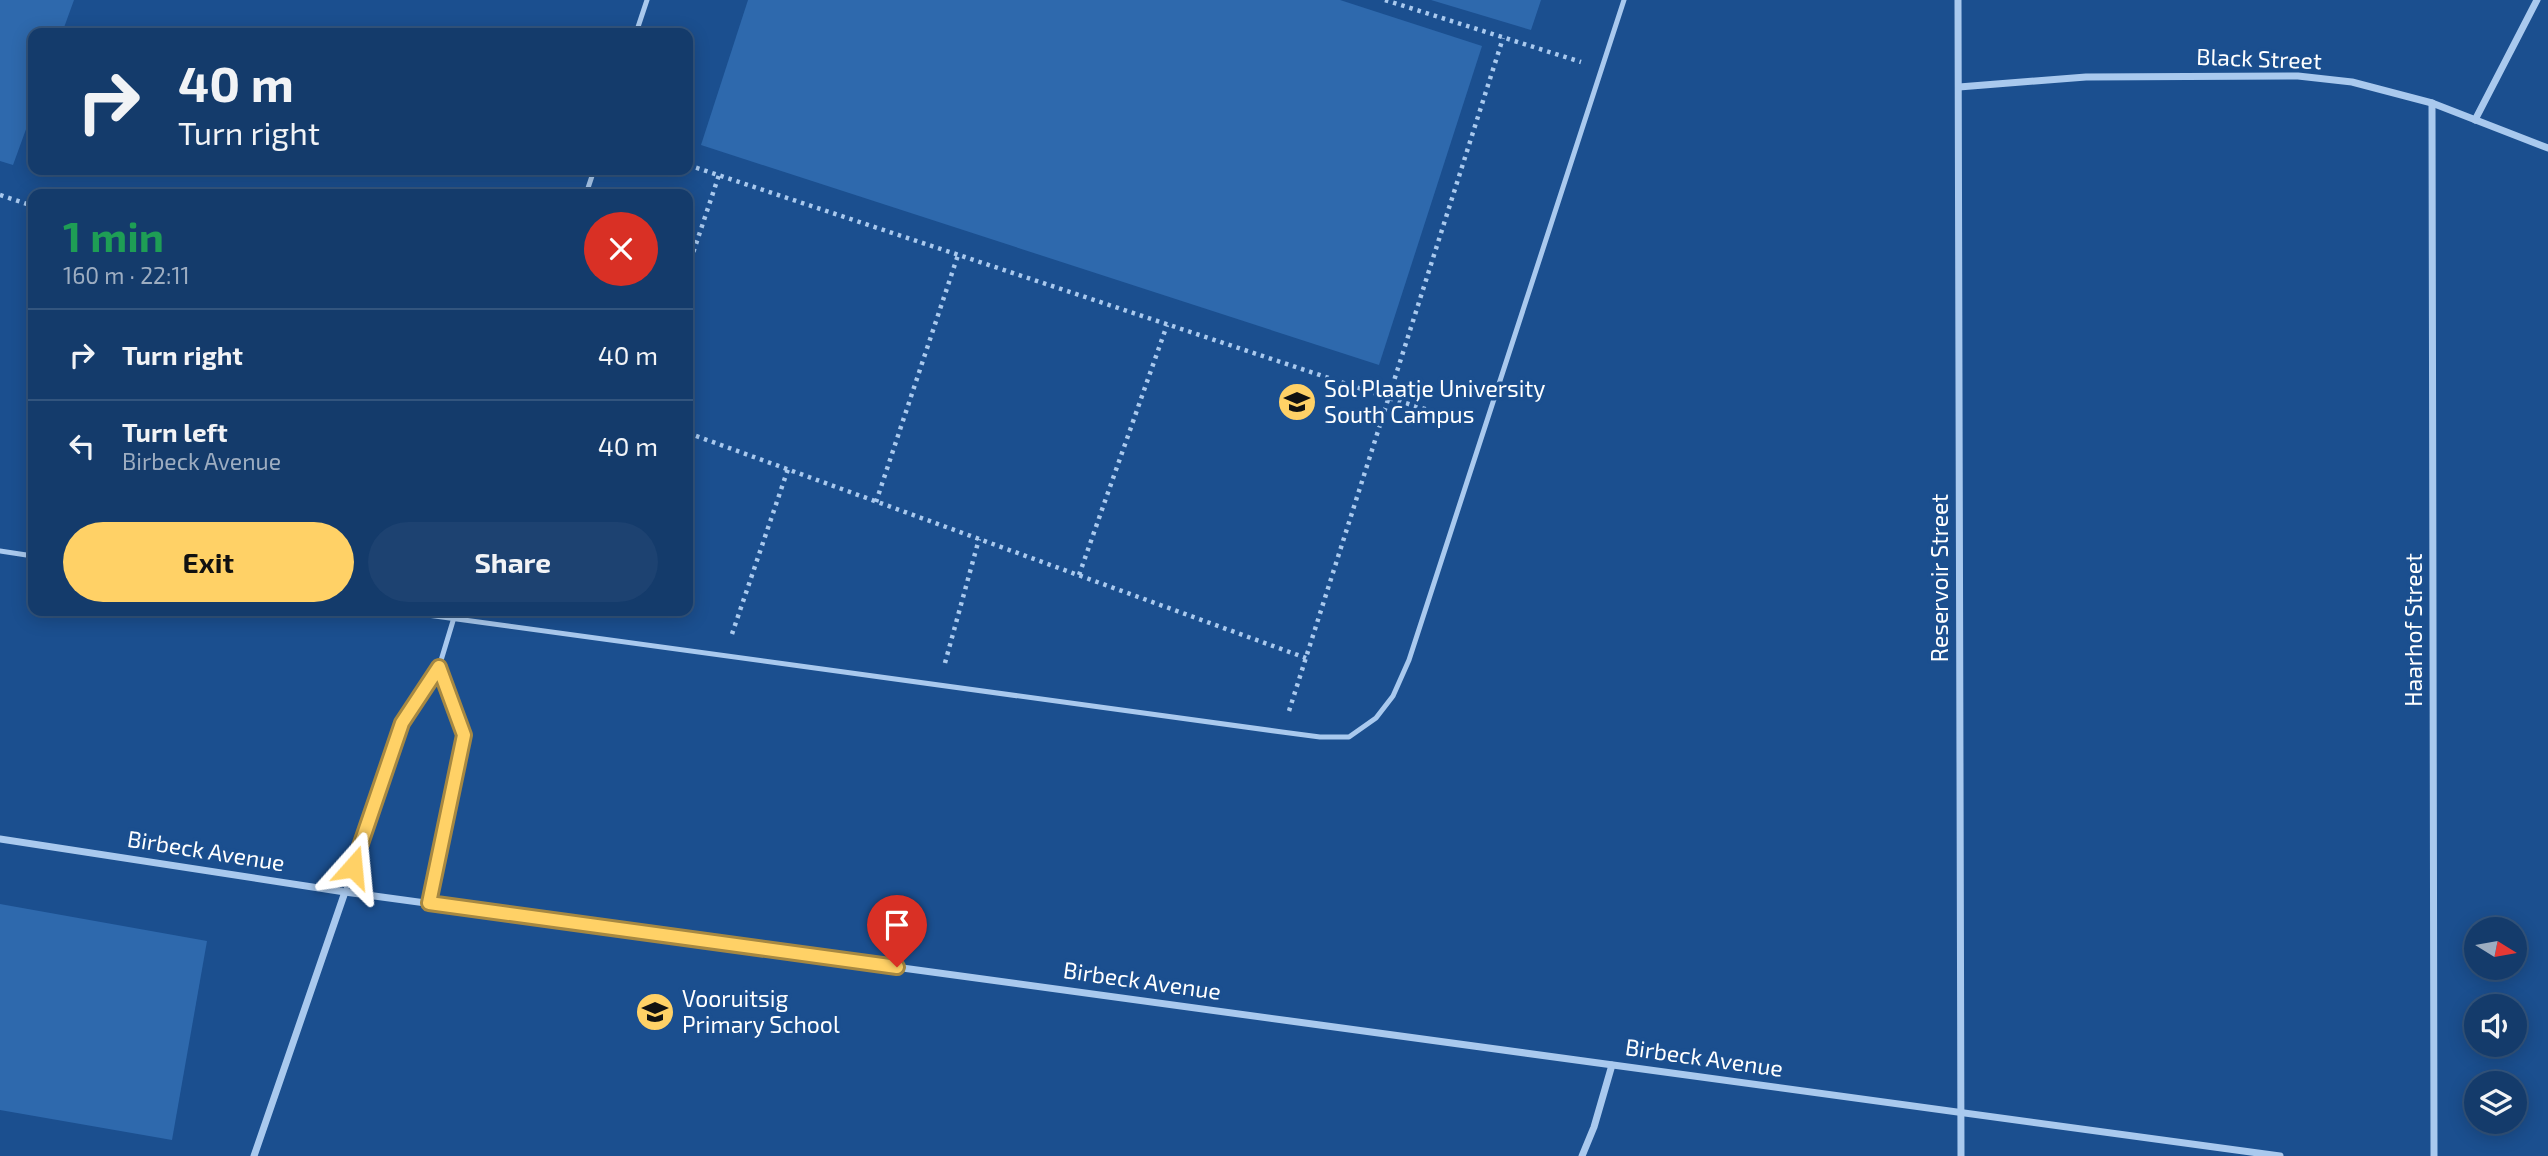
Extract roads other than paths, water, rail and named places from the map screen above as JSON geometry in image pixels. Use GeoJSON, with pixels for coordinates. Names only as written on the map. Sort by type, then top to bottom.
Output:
{"type":"FeatureCollection","features":[{"type":"Feature","properties":{"kind":"street","name":"Reservoir Street"},"geometry":{"type":"LineString","coordinates":[[1958,0],[1961,1156]]}},
{"type":"Feature","properties":{"kind":"street"},"geometry":{"type":"LineString","coordinates":[[2475,120],[2536,0]]}},
{"type":"Feature","properties":{"kind":"street","name":"Black Street"},"geometry":{"type":"LineString","coordinates":[[1959,88],[2086,77],[2298,76],[2352,82],[2432,103],[2548,148]]}},
{"type":"Feature","properties":{"kind":"street","name":"Haarhof Street"},"geometry":{"type":"LineString","coordinates":[[2432,103],[2434,1156]]}},
{"type":"Feature","properties":{"kind":"street","name":"Birbeck Avenue"},"geometry":{"type":"LineString","coordinates":[[0,839],[345,892],[2280,1156]]}},
{"type":"Feature","properties":{"kind":"street"},"geometry":{"type":"LineString","coordinates":[[254,1156],[345,892]]}},
{"type":"Feature","properties":{"kind":"street"},"geometry":{"type":"LineString","coordinates":[[1582,1156],[1594,1127],[1612,1065]]}},
{"type":"Feature","properties":{"kind":"lane"},"geometry":{"type":"LineString","coordinates":[[638,28],[647,0]]}},
{"type":"Feature","properties":{"kind":"lane"},"geometry":{"type":"LineString","coordinates":[[433,616],[1282,732],[1320,737],[1349,737],[1376,718],[1393,696],[1409,660],[1625,0]]}},
{"type":"Feature","properties":{"kind":"lane"},"geometry":{"type":"LineString","coordinates":[[0,551],[28,555]]}},
{"type":"Feature","properties":{"kind":"lane"},"geometry":{"type":"LineString","coordinates":[[345,892],[402,723],[439,667],[455,616]]}},
{"type":"Feature","properties":{"kind":"lane"},"geometry":{"type":"LineString","coordinates":[[429,903],[464,735],[439,667]]}},
{"type":"Feature","properties":{"kind":"place","name":"Sol Plaatje University South Campus"},"geometry":{"type":"Point","coordinates":[1297,402]}},
{"type":"Feature","properties":{"kind":"place","name":"Vooruitsig Primary School"},"geometry":{"type":"Point","coordinates":[655,1012]}}]}
